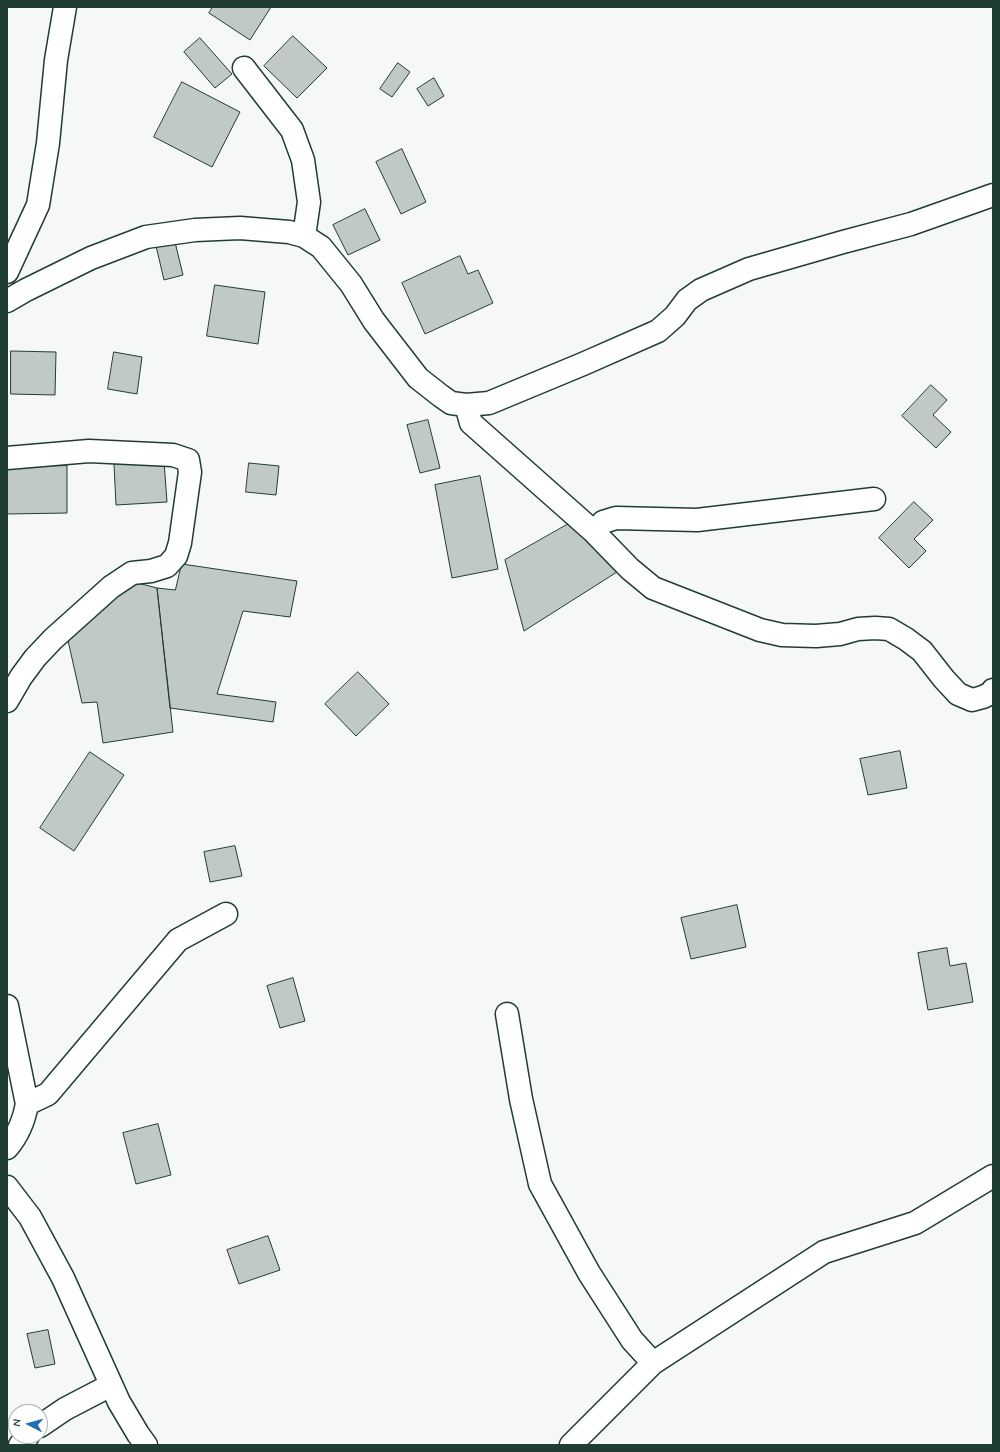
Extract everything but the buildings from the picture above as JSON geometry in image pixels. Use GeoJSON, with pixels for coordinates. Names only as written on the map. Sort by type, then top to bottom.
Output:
{"type":"FeatureCollection","features":[{"type":"Feature","properties":{"kind":"street"},"geometry":{"type":"LineString","coordinates":[[7,272],[38,205],[48,143],[56,60],[65,7]]}},
{"type":"Feature","properties":{"kind":"street"},"geometry":{"type":"LineString","coordinates":[[244,68],[292,130],[303,160],[309,202],[304,236]]}},
{"type":"Feature","properties":{"kind":"street"},"geometry":{"type":"LineString","coordinates":[[7,300],[91,258],[146,236],[195,230],[240,228],[288,232],[304,236],[321,247],[351,284],[374,320],[418,378],[446,400],[451,402],[466,405],[489,403],[658,331],[675,316],[687,300],[701,290],[749,269],[911,224],[993,195]]}},
{"type":"Feature","properties":{"kind":"street"},"geometry":{"type":"LineString","coordinates":[[466,405],[471,423],[594,532],[630,569],[653,588],[760,630],[782,635],[816,636],[840,634],[858,629],[889,629],[922,651],[958,694],[972,700],[983,697],[991,693],[993,690]]}},
{"type":"Feature","properties":{"kind":"street"},"geometry":{"type":"LineString","coordinates":[[7,458],[88,451],[173,455],[188,460],[190,472],[180,543],[176,556],[167,566],[151,571],[132,573],[111,587],[53,639],[35,658],[21,677],[7,701]]}},
{"type":"Feature","properties":{"kind":"street"},"geometry":{"type":"LineString","coordinates":[[594,532],[603,522],[616,518],[697,520],[874,499]]}},
{"type":"Feature","properties":{"kind":"street"},"geometry":{"type":"LineString","coordinates":[[27,1104],[48,1094],[178,940],[226,914]]}},
{"type":"Feature","properties":{"kind":"street"},"geometry":{"type":"LineString","coordinates":[[7,1006],[27,1104],[25,1116],[15,1138],[7,1148]]}},
{"type":"Feature","properties":{"kind":"street"},"geometry":{"type":"LineString","coordinates":[[506,1014],[521,1099],[540,1184],[589,1272],[632,1340],[653,1364]]}},
{"type":"Feature","properties":{"kind":"street"},"geometry":{"type":"LineString","coordinates":[[571,1445],[653,1364],[824,1252],[915,1223],[993,1176]]}},
{"type":"Feature","properties":{"kind":"street"},"geometry":{"type":"LineString","coordinates":[[7,1187],[30,1217],[64,1278],[119,1402],[146,1445]]}},
{"type":"Feature","properties":{"kind":"street"},"geometry":{"type":"LineString","coordinates":[[48,1421],[65,1409],[111,1385]]}}]}
